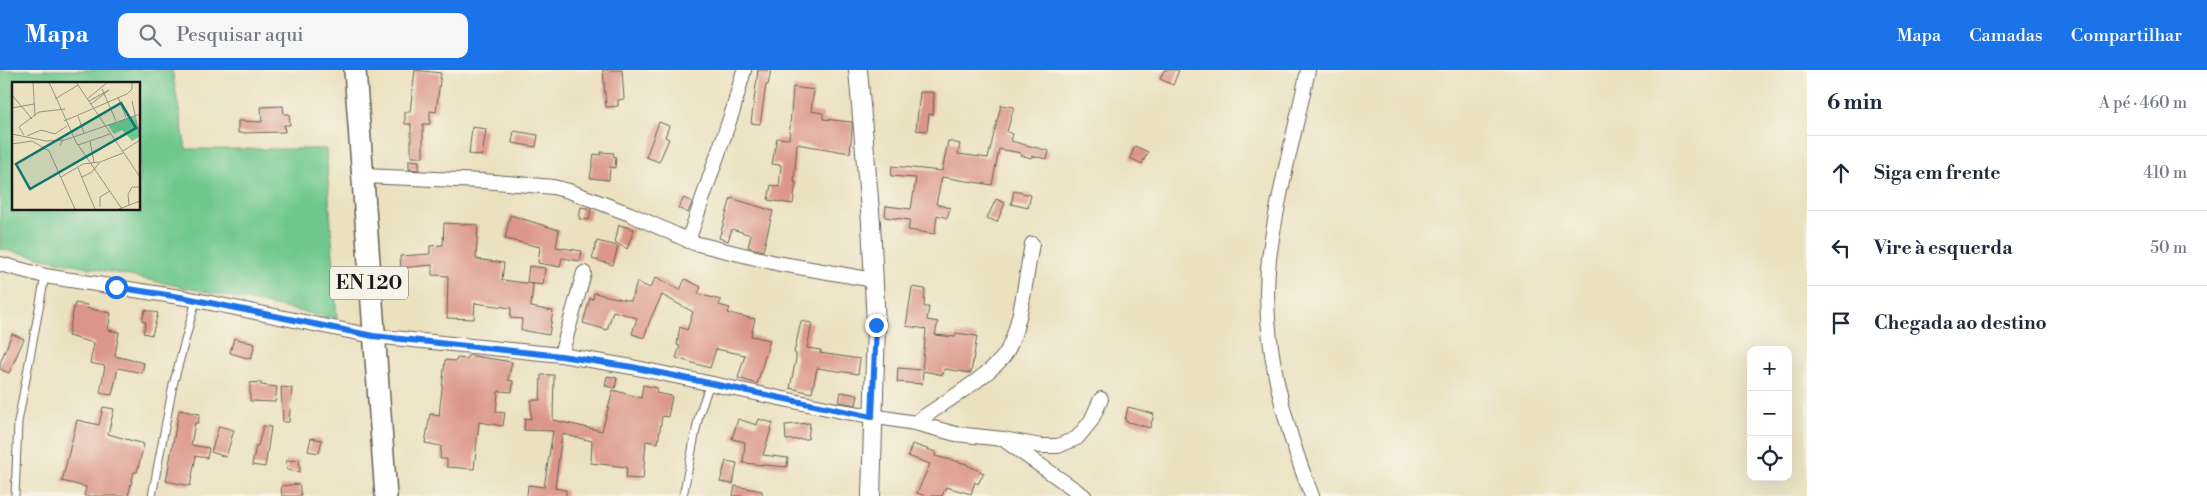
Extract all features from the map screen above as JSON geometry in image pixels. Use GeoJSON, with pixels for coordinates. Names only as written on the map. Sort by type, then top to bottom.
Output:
{"type":"FeatureCollection","features":[{"type":"Feature","properties":{"kind":"main road","name":"EN 120"},"geometry":{"type":"LineString","coordinates":[[355,70],[386,496]]}},
{"type":"Feature","properties":{"kind":"street"},"geometry":{"type":"LineString","coordinates":[[688,241],[734,110],[744,70]]}},
{"type":"Feature","properties":{"kind":"street"},"geometry":{"type":"LineString","coordinates":[[858,70],[871,223],[876,325],[871,496]]}},
{"type":"Feature","properties":{"kind":"street"},"geometry":{"type":"LineString","coordinates":[[1308,70],[1269,261],[1268,305],[1284,416],[1300,467],[1312,496]]}},
{"type":"Feature","properties":{"kind":"street"},"geometry":{"type":"LineString","coordinates":[[362,176],[483,181],[553,187],[569,191],[630,214],[688,241],[776,263],[874,280]]}},
{"type":"Feature","properties":{"kind":"street"},"geometry":{"type":"LineString","coordinates":[[915,423],[987,372],[1004,356],[1015,333],[1032,244]]}},
{"type":"Feature","properties":{"kind":"street"},"geometry":{"type":"LineString","coordinates":[[0,264],[46,276],[196,300],[373,336],[561,356],[651,371],[872,417],[915,423],[956,434],[1003,439],[1041,446],[1058,446],[1077,438],[1091,421],[1102,399]]}},
{"type":"Feature","properties":{"kind":"street"},"geometry":{"type":"LineString","coordinates":[[561,356],[584,273]]}},
{"type":"Feature","properties":{"kind":"street"},"geometry":{"type":"LineString","coordinates":[[1003,439],[1084,496]]}},
{"type":"Feature","properties":{"kind":"lane"},"geometry":{"type":"LineString","coordinates":[[14,496],[18,422],[46,276]]}},
{"type":"Feature","properties":{"kind":"lane"},"geometry":{"type":"LineString","coordinates":[[152,496],[172,385],[196,300]]}},
{"type":"Feature","properties":{"kind":"lane"},"geometry":{"type":"LineString","coordinates":[[683,496],[699,415],[710,383]]}},
{"type":"Feature","properties":{"kind":"green space"},"geometry":{"type":"Polygon","coordinates":[[[0,70],[172,70],[186,149],[326,149],[337,319],[0,249],[0,70]]]}},
{"type":"Feature","properties":{"kind":"building"},"geometry":{"type":"Polygon","coordinates":[[[415,70],[441,73],[436,112],[430,111],[430,124],[423,124],[423,157],[411,157],[411,124],[405,124],[405,112],[410,112],[415,70]]]}},
{"type":"Feature","properties":{"kind":"building"},"geometry":{"type":"Polygon","coordinates":[[[603,70],[622,70],[624,99],[618,100],[618,106],[606,107],[603,70]]]}},
{"type":"Feature","properties":{"kind":"building"},"geometry":{"type":"Polygon","coordinates":[[[758,70],[771,70],[768,85],[766,85],[760,124],[751,123],[758,70]]]}},
{"type":"Feature","properties":{"kind":"building"},"geometry":{"type":"Polygon","coordinates":[[[1164,70],[1179,70],[1173,85],[1160,79],[1164,70]]]}},
{"type":"Feature","properties":{"kind":"building"},"geometry":{"type":"Polygon","coordinates":[[[793,87],[814,90],[811,111],[823,113],[823,119],[852,122],[852,129],[850,153],[797,144],[794,182],[796,182],[793,204],[768,200],[771,185],[779,187],[781,165],[772,164],[777,138],[789,139],[793,87]]]}},
{"type":"Feature","properties":{"kind":"building"},"geometry":{"type":"Polygon","coordinates":[[[920,92],[934,92],[933,115],[929,114],[927,131],[916,130],[920,92]]]}},
{"type":"Feature","properties":{"kind":"building"},"geometry":{"type":"Polygon","coordinates":[[[1001,105],[1014,107],[1007,132],[1013,134],[1011,141],[1049,151],[1047,159],[1032,156],[1031,158],[1020,155],[1021,153],[999,149],[992,185],[942,177],[936,204],[950,208],[947,218],[937,215],[935,234],[908,230],[910,220],[885,217],[886,206],[911,209],[916,178],[891,176],[892,166],[942,171],[948,141],[960,144],[958,154],[988,158],[1001,105]]]}},
{"type":"Feature","properties":{"kind":"building"},"geometry":{"type":"Polygon","coordinates":[[[283,106],[284,114],[289,114],[290,125],[284,125],[285,132],[238,133],[238,121],[262,122],[261,107],[283,106]]]}},
{"type":"Feature","properties":{"kind":"building"},"geometry":{"type":"Polygon","coordinates":[[[659,122],[669,126],[665,137],[669,139],[659,162],[646,157],[659,122]]]}},
{"type":"Feature","properties":{"kind":"building"},"geometry":{"type":"Polygon","coordinates":[[[472,127],[486,129],[482,156],[469,154],[472,127]]]}},
{"type":"Feature","properties":{"kind":"building"},"geometry":{"type":"Polygon","coordinates":[[[514,131],[538,135],[536,147],[512,143],[514,131]]]}},
{"type":"Feature","properties":{"kind":"building"},"geometry":{"type":"Polygon","coordinates":[[[1135,146],[1148,152],[1142,164],[1130,158],[1135,146]]]}},
{"type":"Feature","properties":{"kind":"building"},"geometry":{"type":"Polygon","coordinates":[[[601,152],[614,153],[613,156],[616,157],[615,168],[610,167],[609,180],[590,178],[594,154],[601,155],[601,152]]]}},
{"type":"Feature","properties":{"kind":"building"},"geometry":{"type":"Polygon","coordinates":[[[409,160],[419,161],[419,170],[409,169],[409,160]]]}},
{"type":"Feature","properties":{"kind":"building"},"geometry":{"type":"Polygon","coordinates":[[[1014,191],[1031,195],[1028,208],[1011,204],[1014,191]]]}},
{"type":"Feature","properties":{"kind":"building"},"geometry":{"type":"Polygon","coordinates":[[[684,198],[692,202],[688,213],[678,208],[684,198]]]}},
{"type":"Feature","properties":{"kind":"building"},"geometry":{"type":"Polygon","coordinates":[[[731,198],[773,211],[763,251],[748,247],[751,235],[732,229],[728,241],[719,238],[731,198]]]}},
{"type":"Feature","properties":{"kind":"building"},"geometry":{"type":"Polygon","coordinates":[[[996,199],[1005,203],[997,222],[987,218],[996,199]]]}},
{"type":"Feature","properties":{"kind":"building"},"geometry":{"type":"Polygon","coordinates":[[[581,207],[591,209],[589,220],[579,219],[581,207]]]}},
{"type":"Feature","properties":{"kind":"building"},"geometry":{"type":"Polygon","coordinates":[[[510,215],[559,230],[556,247],[582,251],[580,261],[562,258],[560,267],[538,263],[540,247],[505,239],[510,215]]]}},
{"type":"Feature","properties":{"kind":"building"},"geometry":{"type":"Polygon","coordinates":[[[444,223],[478,225],[476,259],[504,263],[502,280],[533,284],[531,307],[553,311],[549,335],[521,330],[522,319],[510,318],[511,308],[475,303],[474,319],[447,318],[448,276],[432,275],[432,265],[401,268],[400,256],[430,254],[430,246],[443,245],[444,223]]]}},
{"type":"Feature","properties":{"kind":"building"},"geometry":{"type":"Polygon","coordinates":[[[619,225],[634,229],[627,249],[615,242],[619,225]]]}},
{"type":"Feature","properties":{"kind":"building"},"geometry":{"type":"Polygon","coordinates":[[[597,241],[618,246],[613,265],[592,259],[597,241]]]}},
{"type":"Feature","properties":{"kind":"building"},"geometry":{"type":"Polygon","coordinates":[[[529,266],[545,268],[543,285],[527,283],[529,266]]]}},
{"type":"Feature","properties":{"kind":"building"},"geometry":{"type":"Polygon","coordinates":[[[656,277],[680,290],[685,279],[701,287],[698,294],[721,300],[719,305],[730,308],[728,313],[755,319],[751,336],[770,340],[757,384],[738,378],[745,355],[716,349],[710,368],[676,358],[680,346],[677,345],[680,327],[687,330],[693,312],[662,295],[644,338],[632,334],[637,318],[613,311],[607,330],[583,323],[590,298],[593,299],[594,293],[631,301],[637,282],[650,288],[656,277]]]}},
{"type":"Feature","properties":{"kind":"building"},"geometry":{"type":"Polygon","coordinates":[[[912,287],[925,289],[924,307],[929,307],[927,320],[938,322],[935,335],[955,337],[956,333],[977,336],[971,373],[944,369],[943,375],[923,371],[922,384],[897,382],[898,368],[922,370],[926,329],[906,326],[912,287]]]}},
{"type":"Feature","properties":{"kind":"building"},"geometry":{"type":"Polygon","coordinates":[[[75,303],[87,305],[86,308],[111,313],[108,330],[119,332],[115,356],[144,363],[142,373],[118,368],[112,395],[100,393],[105,366],[90,363],[94,343],[68,336],[75,303]]]}},
{"type":"Feature","properties":{"kind":"building"},"geometry":{"type":"Polygon","coordinates":[[[145,310],[158,313],[152,335],[143,333],[146,322],[142,321],[145,310]]]}},
{"type":"Feature","properties":{"kind":"building"},"geometry":{"type":"Polygon","coordinates":[[[801,321],[812,323],[807,348],[821,350],[820,353],[860,359],[858,374],[817,368],[812,393],[790,388],[796,359],[796,354],[794,353],[801,321]]]}},
{"type":"Feature","properties":{"kind":"building"},"geometry":{"type":"Polygon","coordinates":[[[12,334],[24,339],[9,373],[0,369],[0,363],[12,334]]]}},
{"type":"Feature","properties":{"kind":"building"},"geometry":{"type":"Polygon","coordinates":[[[234,338],[255,344],[251,359],[230,353],[234,338]]]}},
{"type":"Feature","properties":{"kind":"building"},"geometry":{"type":"Polygon","coordinates":[[[468,355],[512,362],[508,380],[513,381],[512,392],[499,391],[498,393],[496,412],[505,413],[503,426],[479,422],[474,469],[447,467],[447,459],[440,459],[441,446],[425,443],[430,414],[439,416],[445,360],[467,359],[468,355]]]}},
{"type":"Feature","properties":{"kind":"building"},"geometry":{"type":"Polygon","coordinates":[[[541,375],[554,375],[553,420],[602,431],[613,390],[641,398],[643,385],[657,388],[656,393],[672,396],[668,417],[662,416],[658,443],[646,441],[643,479],[626,478],[627,467],[591,463],[592,441],[562,434],[555,488],[566,490],[566,496],[527,496],[528,485],[544,487],[553,431],[524,430],[525,418],[531,419],[531,400],[540,400],[541,375]]]}},
{"type":"Feature","properties":{"kind":"building"},"geometry":{"type":"Polygon","coordinates":[[[607,376],[617,378],[615,388],[605,386],[607,376]]]}},
{"type":"Feature","properties":{"kind":"building"},"geometry":{"type":"Polygon","coordinates":[[[261,382],[261,385],[277,387],[275,402],[250,401],[250,383],[261,382]]]}},
{"type":"Feature","properties":{"kind":"building"},"geometry":{"type":"Polygon","coordinates":[[[281,387],[292,388],[289,422],[283,422],[281,387]]]}},
{"type":"Feature","properties":{"kind":"building"},"geometry":{"type":"Polygon","coordinates":[[[841,392],[858,395],[856,405],[839,402],[841,392]]]}},
{"type":"Feature","properties":{"kind":"building"},"geometry":{"type":"Polygon","coordinates":[[[103,407],[114,409],[108,434],[144,444],[137,472],[134,472],[128,496],[84,496],[86,487],[62,481],[77,420],[99,425],[103,407]]]}},
{"type":"Feature","properties":{"kind":"building"},"geometry":{"type":"Polygon","coordinates":[[[1128,407],[1154,414],[1150,428],[1125,421],[1128,407]]]}},
{"type":"Feature","properties":{"kind":"building"},"geometry":{"type":"Polygon","coordinates":[[[179,410],[200,414],[198,423],[195,423],[191,445],[209,448],[207,458],[196,456],[190,486],[166,481],[179,410]]]}},
{"type":"Feature","properties":{"kind":"building"},"geometry":{"type":"Polygon","coordinates":[[[738,419],[757,425],[759,419],[773,423],[763,455],[788,458],[787,467],[743,463],[745,442],[732,439],[738,419]]]}},
{"type":"Feature","properties":{"kind":"building"},"geometry":{"type":"Polygon","coordinates":[[[810,423],[808,439],[786,440],[785,425],[810,423]]]}},
{"type":"Feature","properties":{"kind":"building"},"geometry":{"type":"Polygon","coordinates":[[[219,426],[234,430],[226,457],[211,452],[219,426]]]}},
{"type":"Feature","properties":{"kind":"building"},"geometry":{"type":"Polygon","coordinates":[[[263,426],[271,427],[265,467],[252,465],[263,426]]]}},
{"type":"Feature","properties":{"kind":"building"},"geometry":{"type":"Polygon","coordinates":[[[311,438],[322,440],[319,453],[308,451],[311,438]]]}},
{"type":"Feature","properties":{"kind":"building"},"geometry":{"type":"Polygon","coordinates":[[[912,444],[936,452],[935,456],[967,464],[984,473],[978,484],[975,482],[971,494],[946,487],[942,496],[925,496],[917,493],[930,464],[908,456],[912,444]]]}},
{"type":"Feature","properties":{"kind":"building"},"geometry":{"type":"Polygon","coordinates":[[[299,460],[300,472],[287,470],[286,461],[299,460]]]}},
{"type":"Feature","properties":{"kind":"building"},"geometry":{"type":"Polygon","coordinates":[[[726,461],[737,463],[733,484],[720,482],[726,461]]]}},
{"type":"Feature","properties":{"kind":"building"},"geometry":{"type":"Polygon","coordinates":[[[299,484],[301,496],[282,496],[281,486],[299,484]]]}},
{"type":"Feature","properties":{"kind":"building"},"geometry":{"type":"Polygon","coordinates":[[[735,486],[762,491],[762,496],[733,496],[735,486]]]}},
{"type":"Feature","properties":{"kind":"route"},"geometry":{"type":"LineString","coordinates":[[116,287],[186,298],[314,326],[373,336],[561,356],[632,367],[872,417],[876,325]]}}]}
